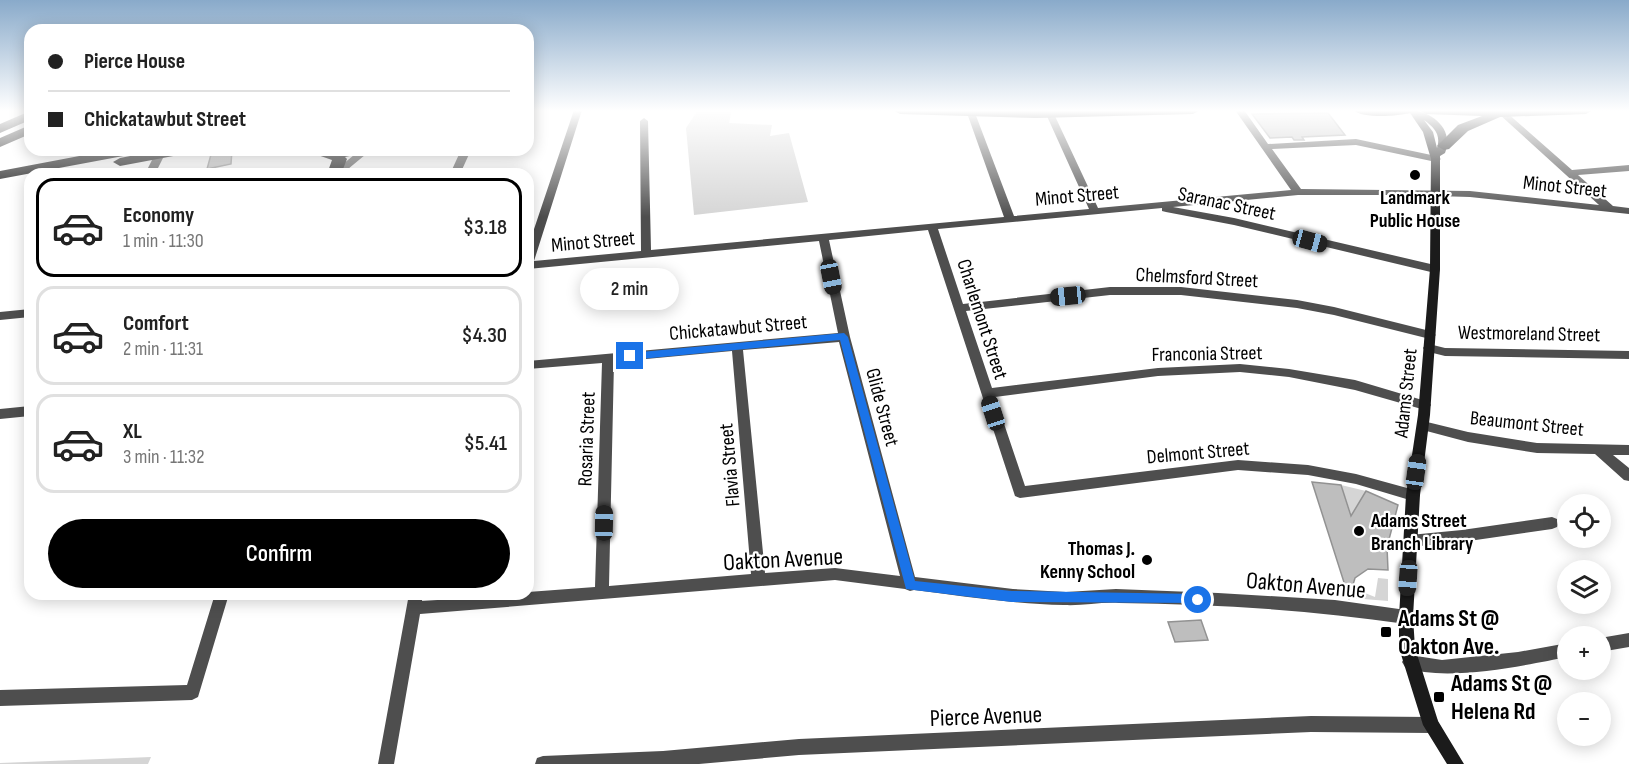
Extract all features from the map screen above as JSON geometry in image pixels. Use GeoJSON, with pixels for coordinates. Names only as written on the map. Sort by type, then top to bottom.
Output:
{"type":"FeatureCollection","features":[{"type":"Feature","properties":{"kind":"highway"},"geometry":{"type":"LineString","coordinates":[[40,168],[103,156]]}},
{"type":"Feature","properties":{"kind":"highway"},"geometry":{"type":"LineString","coordinates":[[88,168],[150,156]]}},
{"type":"Feature","properties":{"kind":"highway"},"geometry":{"type":"LineString","coordinates":[[333,156],[340,159],[337,168]]}},
{"type":"Feature","properties":{"kind":"highway"},"geometry":{"type":"LineString","coordinates":[[3,175],[24,171]]}},
{"type":"Feature","properties":{"kind":"highway"},"geometry":{"type":"LineString","coordinates":[[0,187],[24,181]]}},
{"type":"Feature","properties":{"kind":"main road","name":"Adams Street"},"geometry":{"type":"LineString","coordinates":[[1432,146],[1436,159],[1436,269],[1423,426],[1413,495],[1406,617],[1407,648],[1431,725],[1456,764]]}},
{"type":"Feature","properties":{"kind":"main road"},"geometry":{"type":"LineString","coordinates":[[1436,159],[1444,146]]}},
{"type":"Feature","properties":{"kind":"street"},"geometry":{"type":"LineString","coordinates":[[534,246],[567,146]]}},
{"type":"Feature","properties":{"kind":"street"},"geometry":{"type":"LineString","coordinates":[[644,146],[646,254]]}},
{"type":"Feature","properties":{"kind":"street"},"geometry":{"type":"LineString","coordinates":[[983,146],[1010,219]]}},
{"type":"Feature","properties":{"kind":"street"},"geometry":{"type":"LineString","coordinates":[[1065,146],[1095,211]]}},
{"type":"Feature","properties":{"kind":"street"},"geometry":{"type":"LineString","coordinates":[[1266,147],[1290,146]]}},
{"type":"Feature","properties":{"kind":"street"},"geometry":{"type":"LineString","coordinates":[[1373,146],[1436,159]]}},
{"type":"Feature","properties":{"kind":"street"},"geometry":{"type":"LineString","coordinates":[[1539,146],[1610,209]]}},
{"type":"Feature","properties":{"kind":"street"},"geometry":{"type":"LineString","coordinates":[[1266,147],[1298,192]]}},
{"type":"Feature","properties":{"kind":"street"},"geometry":{"type":"LineString","coordinates":[[343,168],[358,156]]}},
{"type":"Feature","properties":{"kind":"street"},"geometry":{"type":"LineString","coordinates":[[1570,173],[1629,168]]}},
{"type":"Feature","properties":{"kind":"street","name":"Minot Street"},"geometry":{"type":"LineString","coordinates":[[534,263],[1298,192],[1436,193],[1629,211]]}},
{"type":"Feature","properties":{"kind":"street","name":"Saranac Street"},"geometry":{"type":"LineString","coordinates":[[1150,206],[1223,219],[1353,252],[1436,269]]}},
{"type":"Feature","properties":{"kind":"street","name":"Charlemont Street"},"geometry":{"type":"LineString","coordinates":[[932,226],[1020,492]]}},
{"type":"Feature","properties":{"kind":"street","name":"Glide Street"},"geometry":{"type":"LineString","coordinates":[[823,237],[844,337],[910,585]]}},
{"type":"Feature","properties":{"kind":"street","name":"Chelmsford Street"},"geometry":{"type":"LineString","coordinates":[[958,308],[1110,291],[1181,291],[1306,306],[1430,342]]}},
{"type":"Feature","properties":{"kind":"street"},"geometry":{"type":"LineString","coordinates":[[0,316],[24,314]]}},
{"type":"Feature","properties":{"kind":"street","name":"Chickatawbut Street"},"geometry":{"type":"LineString","coordinates":[[534,364],[844,337]]}},
{"type":"Feature","properties":{"kind":"street","name":"Westmoreland Street"},"geometry":{"type":"LineString","coordinates":[[1430,342],[1445,352],[1629,355]]}},
{"type":"Feature","properties":{"kind":"street","name":"Flavia Street"},"geometry":{"type":"LineString","coordinates":[[737,346],[759,581]]}},
{"type":"Feature","properties":{"kind":"street","name":"Rosaria Street"},"geometry":{"type":"LineString","coordinates":[[602,593],[608,358]]}},
{"type":"Feature","properties":{"kind":"street","name":"Franconia Street"},"geometry":{"type":"LineString","coordinates":[[987,393],[1158,372],[1240,368],[1289,373],[1355,385],[1425,405]]}},
{"type":"Feature","properties":{"kind":"street"},"geometry":{"type":"LineString","coordinates":[[0,414],[24,412]]}},
{"type":"Feature","properties":{"kind":"street","name":"Beaumont Street"},"geometry":{"type":"LineString","coordinates":[[1423,426],[1468,437],[1537,448],[1629,450]]}},
{"type":"Feature","properties":{"kind":"street"},"geometry":{"type":"LineString","coordinates":[[1599,450],[1629,476]]}},
{"type":"Feature","properties":{"kind":"street","name":"Delmont Street"},"geometry":{"type":"LineString","coordinates":[[1020,492],[1238,465],[1308,470],[1356,479],[1413,495]]}},
{"type":"Feature","properties":{"kind":"street"},"geometry":{"type":"LineString","coordinates":[[1410,541],[1552,523]]}},
{"type":"Feature","properties":{"kind":"street","name":"Oakton Avenue"},"geometry":{"type":"LineString","coordinates":[[534,596],[602,593],[835,574],[1012,596],[1066,599],[1116,596],[1335,607],[1406,617]]}},
{"type":"Feature","properties":{"kind":"street"},"geometry":{"type":"LineString","coordinates":[[0,698],[192,692],[220,600]]}},
{"type":"Feature","properties":{"kind":"street","name":"Oakton Avenue"},"geometry":{"type":"LineString","coordinates":[[415,601],[438,600]]}},
{"type":"Feature","properties":{"kind":"street"},"geometry":{"type":"LineString","coordinates":[[387,764],[415,601]]}},
{"type":"Feature","properties":{"kind":"street"},"geometry":{"type":"LineString","coordinates":[[1611,643],[1629,640]]}},
{"type":"Feature","properties":{"kind":"street"},"geometry":{"type":"LineString","coordinates":[[1410,662],[1443,667],[1518,659],[1557,652]]}},
{"type":"Feature","properties":{"kind":"street","name":"Pierce Avenue"},"geometry":{"type":"LineString","coordinates":[[543,764],[663,761],[799,747],[1311,724],[1431,725]]}},
{"type":"Feature","properties":{"kind":"shaded area"},"geometry":{"type":"Polygon","coordinates":[[[688,146],[792,146],[808,202],[694,215],[688,146]]]}},
{"type":"Feature","properties":{"kind":"shaded area"},"geometry":{"type":"Polygon","coordinates":[[[1341,485],[1366,491],[1358,514],[1351,514],[1341,485]]]}},
{"type":"Feature","properties":{"kind":"shaded area"},"geometry":{"type":"Polygon","coordinates":[[[1378,578],[1388,579],[1388,601],[1351,598],[1355,589],[1375,597],[1378,578]]]}},
{"type":"Feature","properties":{"kind":"shaded area"},"geometry":{"type":"Polygon","coordinates":[[[151,757],[148,764],[0,764],[0,763],[151,757]]]}},
{"type":"Feature","properties":{"kind":"building"},"geometry":{"type":"Polygon","coordinates":[[[211,156],[232,156],[231,164],[207,168],[211,156]]]}},
{"type":"Feature","properties":{"kind":"building","name":"Adams Street Branch Library"},"geometry":{"type":"Polygon","coordinates":[[[1312,482],[1341,485],[1351,516],[1366,491],[1398,505],[1387,547],[1388,570],[1368,569],[1355,578],[1349,598],[1312,482]]]}},
{"type":"Feature","properties":{"kind":"building"},"geometry":{"type":"Polygon","coordinates":[[[1201,620],[1208,640],[1175,642],[1168,622],[1201,620]]]}},
{"type":"Feature","properties":{"kind":"place","name":"Landmark Public House"},"geometry":{"type":"Point","coordinates":[1415,175]}},
{"type":"Feature","properties":{"kind":"place","name":"Adams Street Branch Library"},"geometry":{"type":"Point","coordinates":[1359,531]}},
{"type":"Feature","properties":{"kind":"place","name":"Thomas J. Kenny School"},"geometry":{"type":"Point","coordinates":[1147,560]}},
{"type":"Feature","properties":{"kind":"place","name":"Adams St @ Oakton Ave."},"geometry":{"type":"Point","coordinates":[1386,632]}},
{"type":"Feature","properties":{"kind":"place","name":"Adams St @ Helena Rd"},"geometry":{"type":"Point","coordinates":[1439,697]}},
{"type":"Feature","properties":{"kind":"route"},"geometry":{"type":"LineString","coordinates":[[630,356],[844,337],[910,585],[1012,596],[1066,599],[1116,596],[1198,600]]}}]}
